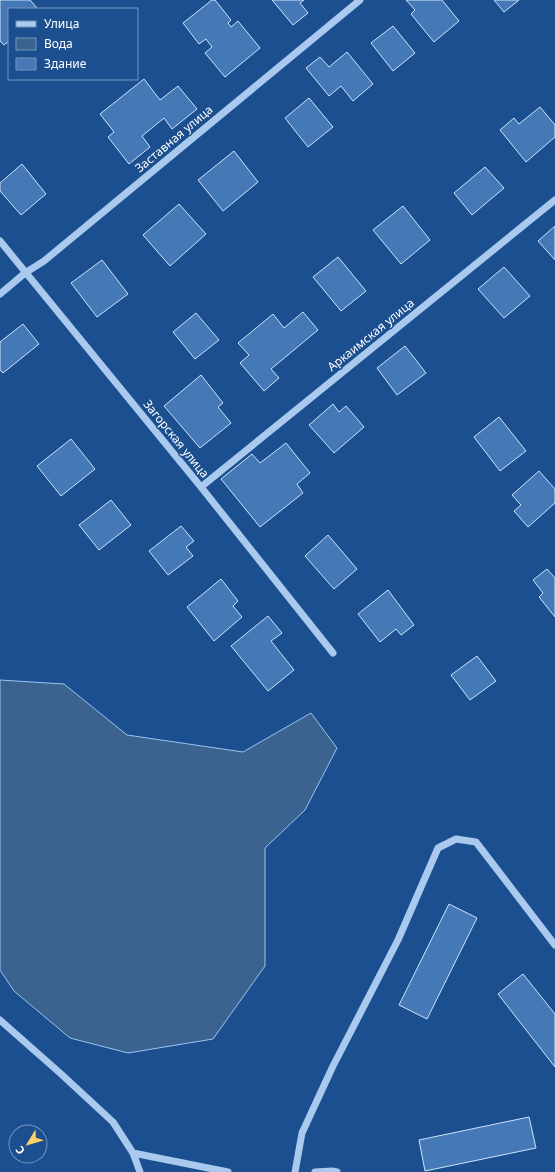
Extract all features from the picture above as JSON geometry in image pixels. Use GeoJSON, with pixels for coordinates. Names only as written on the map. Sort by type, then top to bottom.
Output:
{"type":"FeatureCollection","features":[{"type":"Feature","properties":{"kind":"street","name":"Заставная улица"},"geometry":{"type":"LineString","coordinates":[[0,294],[26,273],[44,261],[360,0]]}},
{"type":"Feature","properties":{"kind":"street","name":"Аркаимская улица"},"geometry":{"type":"LineString","coordinates":[[201,487],[555,200]]}},
{"type":"Feature","properties":{"kind":"street","name":"Загорская улица"},"geometry":{"type":"LineString","coordinates":[[0,241],[201,487],[333,653]]}},
{"type":"Feature","properties":{"kind":"street"},"geometry":{"type":"LineString","coordinates":[[295,1172],[302,1133],[398,940],[438,848],[456,839],[476,842],[555,945]]}},
{"type":"Feature","properties":{"kind":"street"},"geometry":{"type":"LineString","coordinates":[[0,1020],[113,1122],[133,1153],[140,1172]]}},
{"type":"Feature","properties":{"kind":"street"},"geometry":{"type":"LineString","coordinates":[[133,1153],[228,1172]]}},
{"type":"Feature","properties":{"kind":"street"},"geometry":{"type":"LineString","coordinates":[[315,1172],[337,1172]]}},
{"type":"Feature","properties":{"kind":"water"},"geometry":{"type":"Polygon","coordinates":[[[0,680],[64,684],[127,735],[243,752],[311,713],[337,748],[305,810],[265,848],[265,966],[213,1039],[128,1053],[70,1038],[14,991],[0,970],[0,680]]]}},
{"type":"Feature","properties":{"kind":"building"},"geometry":{"type":"Polygon","coordinates":[[[0,0],[30,0],[37,8],[8,8],[8,42],[4,45],[0,41],[0,0]]]}},
{"type":"Feature","properties":{"kind":"building"},"geometry":{"type":"Polygon","coordinates":[[[212,0],[215,0],[231,20],[228,23],[231,27],[238,21],[260,48],[225,77],[205,53],[212,47],[206,39],[199,44],[183,23],[212,0]]]}},
{"type":"Feature","properties":{"kind":"building"},"geometry":{"type":"Polygon","coordinates":[[[272,0],[304,0],[300,3],[308,13],[293,25],[272,0]]]}},
{"type":"Feature","properties":{"kind":"building"},"geometry":{"type":"Polygon","coordinates":[[[406,0],[442,0],[459,21],[434,42],[411,14],[415,10],[406,0]]]}},
{"type":"Feature","properties":{"kind":"building"},"geometry":{"type":"Polygon","coordinates":[[[494,0],[519,0],[504,12],[494,0]]]}},
{"type":"Feature","properties":{"kind":"building"},"geometry":{"type":"Polygon","coordinates":[[[393,26],[415,53],[393,71],[371,43],[393,26]]]}},
{"type":"Feature","properties":{"kind":"building"},"geometry":{"type":"Polygon","coordinates":[[[347,52],[373,84],[353,101],[341,86],[329,96],[306,68],[320,57],[329,67],[347,52]]]}},
{"type":"Feature","properties":{"kind":"building"},"geometry":{"type":"Polygon","coordinates":[[[144,79],[160,100],[178,86],[197,109],[172,129],[164,118],[142,136],[150,147],[129,164],[108,137],[114,132],[100,114],[144,79]]]}},
{"type":"Feature","properties":{"kind":"building"},"geometry":{"type":"Polygon","coordinates":[[[309,98],[333,127],[308,147],[285,118],[309,98]]]}},
{"type":"Feature","properties":{"kind":"building"},"geometry":{"type":"Polygon","coordinates":[[[540,107],[555,125],[555,137],[526,162],[500,130],[514,118],[519,124],[540,107]]]}},
{"type":"Feature","properties":{"kind":"building"},"geometry":{"type":"Polygon","coordinates":[[[234,151],[258,182],[223,211],[198,180],[234,151]]]}},
{"type":"Feature","properties":{"kind":"building"},"geometry":{"type":"Polygon","coordinates":[[[22,164],[46,194],[21,215],[0,191],[0,183],[22,164]]]}},
{"type":"Feature","properties":{"kind":"building"},"geometry":{"type":"Polygon","coordinates":[[[485,167],[504,188],[472,215],[454,193],[485,167]]]}},
{"type":"Feature","properties":{"kind":"building"},"geometry":{"type":"Polygon","coordinates":[[[179,204],[206,234],[170,266],[143,235],[179,204]]]}},
{"type":"Feature","properties":{"kind":"building"},"geometry":{"type":"Polygon","coordinates":[[[403,206],[430,240],[401,264],[373,230],[403,206]]]}},
{"type":"Feature","properties":{"kind":"building"},"geometry":{"type":"Polygon","coordinates":[[[555,226],[555,260],[538,241],[555,226]]]}},
{"type":"Feature","properties":{"kind":"building"},"geometry":{"type":"Polygon","coordinates":[[[338,257],[366,291],[341,311],[313,277],[338,257]]]}},
{"type":"Feature","properties":{"kind":"building"},"geometry":{"type":"Polygon","coordinates":[[[102,260],[128,294],[97,317],[71,283],[102,260]]]}},
{"type":"Feature","properties":{"kind":"building"},"geometry":{"type":"Polygon","coordinates":[[[504,267],[530,296],[504,318],[478,289],[504,267]]]}},
{"type":"Feature","properties":{"kind":"building"},"geometry":{"type":"Polygon","coordinates":[[[303,312],[318,330],[271,369],[279,378],[264,391],[240,363],[249,355],[238,343],[273,314],[284,328],[303,312]]]}},
{"type":"Feature","properties":{"kind":"building"},"geometry":{"type":"Polygon","coordinates":[[[196,313],[219,340],[195,359],[173,332],[196,313]]]}},
{"type":"Feature","properties":{"kind":"building"},"geometry":{"type":"Polygon","coordinates":[[[23,324],[39,344],[3,373],[0,370],[0,342],[23,324]]]}},
{"type":"Feature","properties":{"kind":"building"},"geometry":{"type":"Polygon","coordinates":[[[405,346],[426,373],[397,395],[377,368],[405,346]]]}},
{"type":"Feature","properties":{"kind":"building"},"geometry":{"type":"Polygon","coordinates":[[[201,375],[223,403],[218,407],[231,423],[200,448],[164,406],[201,375]]]}},
{"type":"Feature","properties":{"kind":"building"},"geometry":{"type":"Polygon","coordinates":[[[333,404],[339,412],[346,406],[364,427],[334,453],[309,425],[333,404]]]}},
{"type":"Feature","properties":{"kind":"building"},"geometry":{"type":"Polygon","coordinates":[[[499,417],[526,451],[500,471],[474,437],[499,417]]]}},
{"type":"Feature","properties":{"kind":"building"},"geometry":{"type":"Polygon","coordinates":[[[71,439],[95,469],[61,496],[37,466],[71,439]]]}},
{"type":"Feature","properties":{"kind":"building"},"geometry":{"type":"Polygon","coordinates":[[[286,443],[310,473],[297,484],[303,493],[260,527],[221,479],[252,454],[260,463],[286,443]]]}},
{"type":"Feature","properties":{"kind":"building"},"geometry":{"type":"Polygon","coordinates":[[[539,471],[555,489],[555,503],[528,527],[514,511],[521,505],[512,495],[539,471]]]}},
{"type":"Feature","properties":{"kind":"building"},"geometry":{"type":"Polygon","coordinates":[[[111,500],[131,525],[99,550],[79,525],[111,500]]]}},
{"type":"Feature","properties":{"kind":"building"},"geometry":{"type":"Polygon","coordinates":[[[181,526],[194,541],[186,547],[193,556],[168,575],[149,551],[181,526]]]}},
{"type":"Feature","properties":{"kind":"building"},"geometry":{"type":"Polygon","coordinates":[[[328,535],[357,569],[334,589],[305,556],[328,535]]]}},
{"type":"Feature","properties":{"kind":"building"},"geometry":{"type":"Polygon","coordinates":[[[547,569],[555,578],[555,617],[539,597],[543,593],[533,580],[547,569]]]}},
{"type":"Feature","properties":{"kind":"building"},"geometry":{"type":"Polygon","coordinates":[[[221,579],[238,601],[233,606],[242,617],[214,641],[187,607],[221,579]]]}},
{"type":"Feature","properties":{"kind":"building"},"geometry":{"type":"Polygon","coordinates":[[[388,590],[414,625],[401,635],[396,629],[380,642],[358,614],[388,590]]]}},
{"type":"Feature","properties":{"kind":"building"},"geometry":{"type":"Polygon","coordinates":[[[268,616],[282,633],[271,641],[294,670],[268,691],[231,646],[268,616]]]}},
{"type":"Feature","properties":{"kind":"building"},"geometry":{"type":"Polygon","coordinates":[[[477,656],[496,681],[470,700],[451,675],[477,656]]]}},
{"type":"Feature","properties":{"kind":"building"},"geometry":{"type":"Polygon","coordinates":[[[449,904],[477,918],[427,1019],[399,1005],[449,904]]]}},
{"type":"Feature","properties":{"kind":"building"},"geometry":{"type":"Polygon","coordinates":[[[523,974],[555,1014],[555,1067],[498,994],[523,974]]]}},
{"type":"Feature","properties":{"kind":"building"},"geometry":{"type":"Polygon","coordinates":[[[529,1117],[536,1148],[425,1171],[419,1140],[529,1117]]]}}]}
